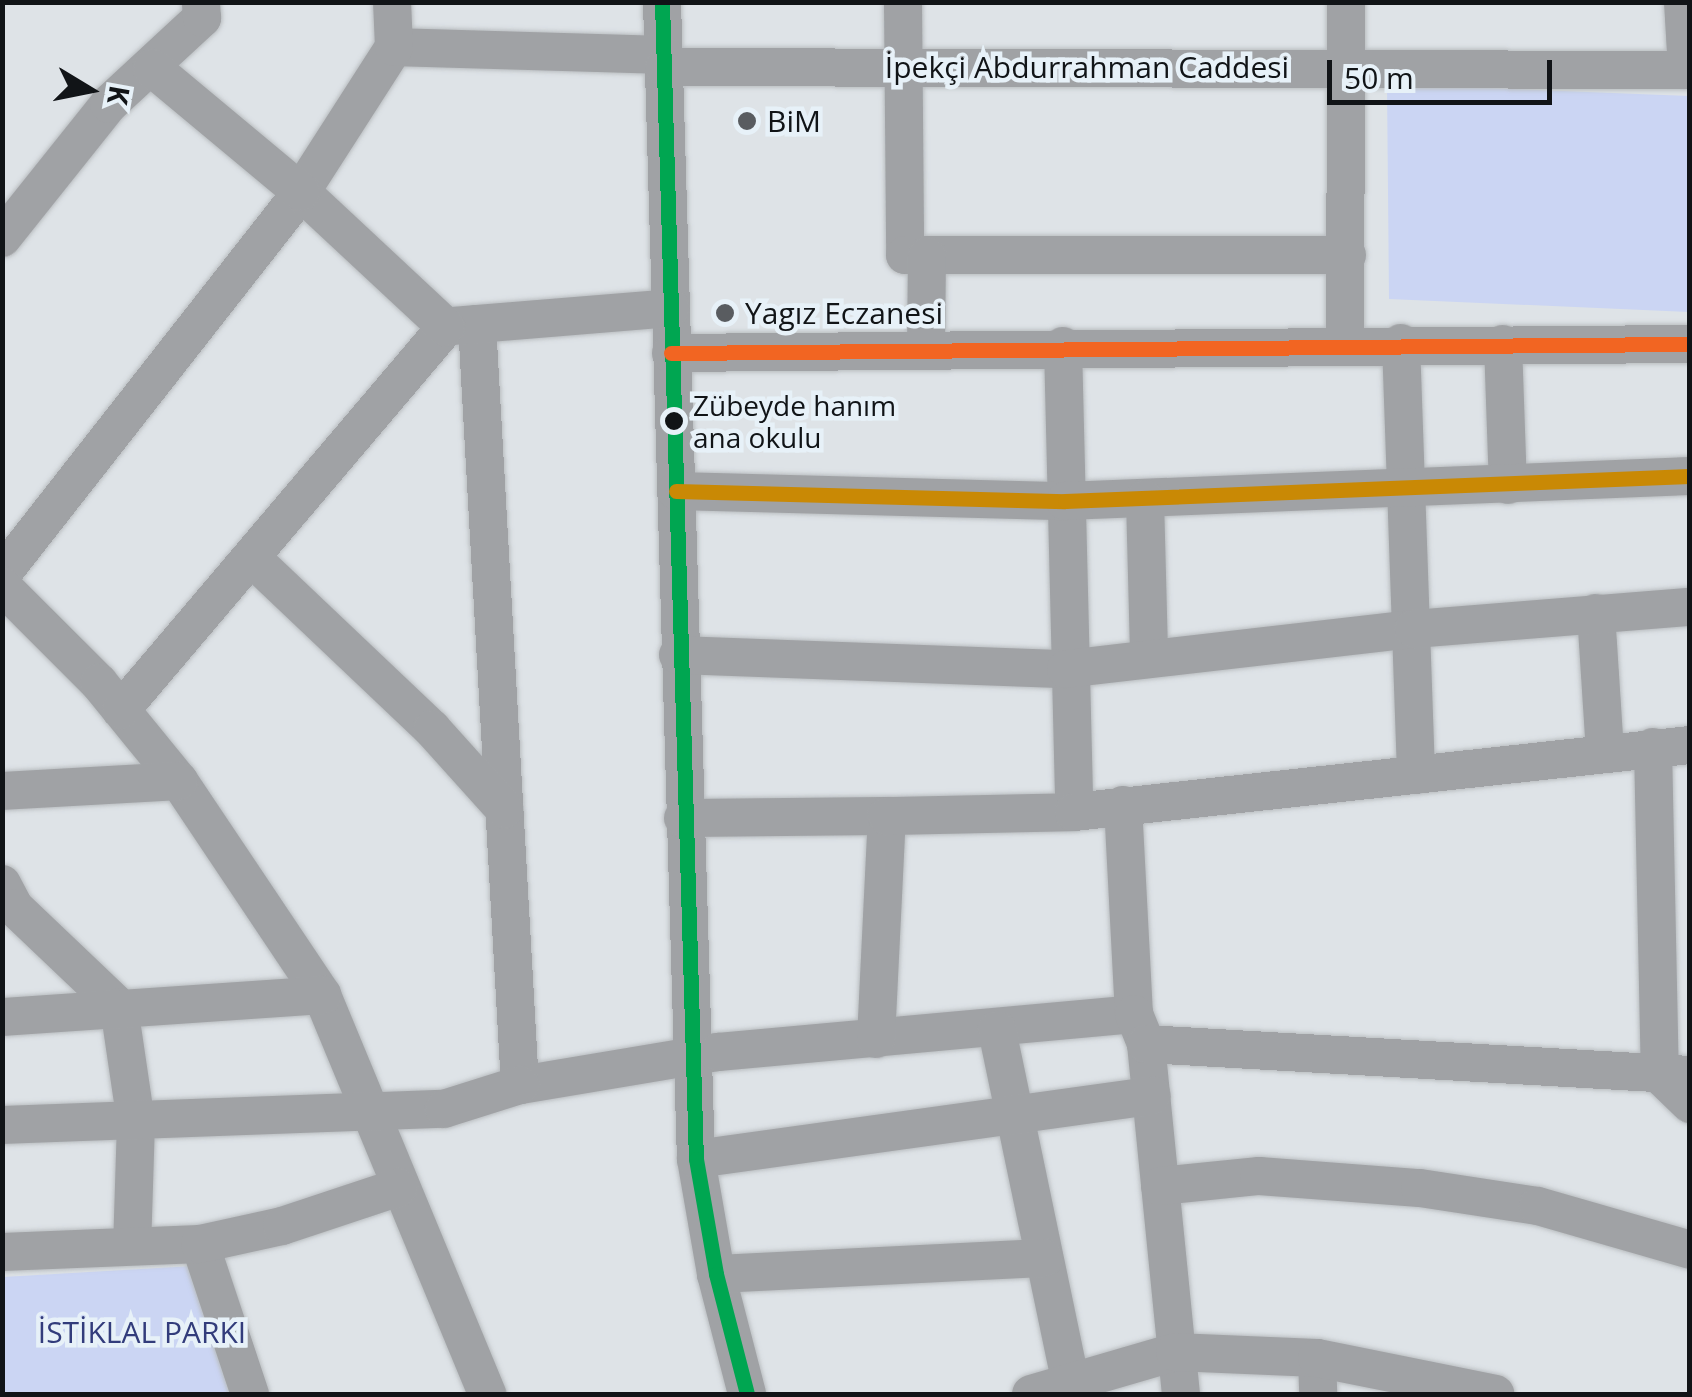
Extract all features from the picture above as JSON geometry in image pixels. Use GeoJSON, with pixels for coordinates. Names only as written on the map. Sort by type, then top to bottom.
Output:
{"type":"FeatureCollection","features":[{"type":"Feature","properties":{"kind":"street"},"geometry":{"type":"LineString","coordinates":[[2,238],[109,104],[202,18],[201,2]]}},
{"type":"Feature","properties":{"kind":"street"},"geometry":{"type":"LineString","coordinates":[[2,574],[301,192],[394,47],[392,2]]}},
{"type":"Feature","properties":{"kind":"street"},"geometry":{"type":"LineString","coordinates":[[662,2],[678,655],[696,1159],[716,1274],[747,1394]]}},
{"type":"Feature","properties":{"kind":"street"},"geometry":{"type":"LineString","coordinates":[[904,2],[905,255],[1347,255]]}},
{"type":"Feature","properties":{"kind":"street"},"geometry":{"type":"LineString","coordinates":[[1344,342],[1347,255],[1342,68],[1346,2]]}},
{"type":"Feature","properties":{"kind":"street"},"geometry":{"type":"LineString","coordinates":[[1683,2],[1688,70]]}},
{"type":"Feature","properties":{"kind":"street","name":"İpekçi Abdurrahman Caddesi"},"geometry":{"type":"LineString","coordinates":[[394,47],[664,61],[904,66],[1688,70]]}},
{"type":"Feature","properties":{"kind":"street"},"geometry":{"type":"LineString","coordinates":[[152,68],[461,325],[504,808],[520,1085]]}},
{"type":"Feature","properties":{"kind":"street"},"geometry":{"type":"LineString","coordinates":[[926,350],[927,256]]}},
{"type":"Feature","properties":{"kind":"street"},"geometry":{"type":"LineString","coordinates":[[121,710],[461,325],[670,308]]}},
{"type":"Feature","properties":{"kind":"street"},"geometry":{"type":"LineString","coordinates":[[671,353],[1344,342],[1690,344]]}},
{"type":"Feature","properties":{"kind":"street"},"geometry":{"type":"LineString","coordinates":[[1402,343],[1416,775]]}},
{"type":"Feature","properties":{"kind":"street"},"geometry":{"type":"LineString","coordinates":[[1503,344],[1508,484]]}},
{"type":"Feature","properties":{"kind":"street"},"geometry":{"type":"LineString","coordinates":[[1064,346],[1066,669],[1074,812]]}},
{"type":"Feature","properties":{"kind":"street"},"geometry":{"type":"LineString","coordinates":[[676,491],[1065,501],[1690,476]]}},
{"type":"Feature","properties":{"kind":"street"},"geometry":{"type":"LineString","coordinates":[[1144,498],[1148,656]]}},
{"type":"Feature","properties":{"kind":"street"},"geometry":{"type":"LineString","coordinates":[[254,560],[432,729],[504,808]]}},
{"type":"Feature","properties":{"kind":"street"},"geometry":{"type":"LineString","coordinates":[[2,586],[16,613],[121,710],[180,781],[322,995],[398,1187],[487,1394]]}},
{"type":"Feature","properties":{"kind":"street"},"geometry":{"type":"LineString","coordinates":[[678,655],[1066,669],[1148,656],[1414,629],[1690,607]]}},
{"type":"Feature","properties":{"kind":"street"},"geometry":{"type":"LineString","coordinates":[[1596,612],[1606,751]]}},
{"type":"Feature","properties":{"kind":"street"},"geometry":{"type":"LineString","coordinates":[[683,818],[1074,812],[1671,746],[1675,1075],[1690,1104]]}},
{"type":"Feature","properties":{"kind":"street"},"geometry":{"type":"LineString","coordinates":[[2,791],[180,781]]}},
{"type":"Feature","properties":{"kind":"street"},"geometry":{"type":"LineString","coordinates":[[1123,805],[1140,1029],[1152,1096],[1181,1394]]}},
{"type":"Feature","properties":{"kind":"street"},"geometry":{"type":"LineString","coordinates":[[876,1039],[887,816]]}},
{"type":"Feature","properties":{"kind":"street"},"geometry":{"type":"LineString","coordinates":[[2,884],[15,908],[120,1007],[136,1122],[132,1246]]}},
{"type":"Feature","properties":{"kind":"street"},"geometry":{"type":"LineString","coordinates":[[2,1017],[322,995]]}},
{"type":"Feature","properties":{"kind":"street"},"geometry":{"type":"LineString","coordinates":[[2,1125],[444,1109],[520,1085],[690,1058],[997,1030],[1140,1029],[1675,1075]]}},
{"type":"Feature","properties":{"kind":"street"},"geometry":{"type":"LineString","coordinates":[[997,1030],[1072,1387]]}},
{"type":"Feature","properties":{"kind":"street"},"geometry":{"type":"LineString","coordinates":[[696,1159],[1152,1096]]}},
{"type":"Feature","properties":{"kind":"street"},"geometry":{"type":"LineString","coordinates":[[1160,1186],[1259,1176],[1420,1188],[1538,1206],[1690,1250]]}},
{"type":"Feature","properties":{"kind":"street"},"geometry":{"type":"LineString","coordinates":[[2,1252],[200,1244],[282,1226],[398,1187]]}},
{"type":"Feature","properties":{"kind":"street"},"geometry":{"type":"LineString","coordinates":[[200,1244],[250,1394]]}},
{"type":"Feature","properties":{"kind":"street"},"geometry":{"type":"LineString","coordinates":[[716,1274],[1044,1258]]}},
{"type":"Feature","properties":{"kind":"street"},"geometry":{"type":"LineString","coordinates":[[1031,1394],[1072,1387],[1175,1352],[1318,1376],[1495,1394]]}},
{"type":"Feature","properties":{"kind":"green space"},"geometry":{"type":"Polygon","coordinates":[[[1387,84],[1689,96],[1689,312],[1389,299],[1387,84]]]}},
{"type":"Feature","properties":{"kind":"green space","name":"İSTİKLAL PARKI"},"geometry":{"type":"Polygon","coordinates":[[[193,1266],[229,1394],[3,1394],[3,1277],[193,1266]]]}},
{"type":"Feature","properties":{"kind":"transit line"},"geometry":{"type":"LineString","coordinates":[[662,2],[696,1159],[716,1274],[747,1394]]}},
{"type":"Feature","properties":{"kind":"transit line"},"geometry":{"type":"LineString","coordinates":[[671,353],[1690,344]]}},
{"type":"Feature","properties":{"kind":"transit line"},"geometry":{"type":"LineString","coordinates":[[676,491],[1065,501],[1690,476]]}},
{"type":"Feature","properties":{"kind":"place","name":"BiM"},"geometry":{"type":"Point","coordinates":[747,121]}},
{"type":"Feature","properties":{"kind":"place","name":"Yagız Eczanesi"},"geometry":{"type":"Point","coordinates":[725,313]}},
{"type":"Feature","properties":{"kind":"place","name":"Zübeyde hanım ana okulu"},"geometry":{"type":"Point","coordinates":[674,421]}}]}
